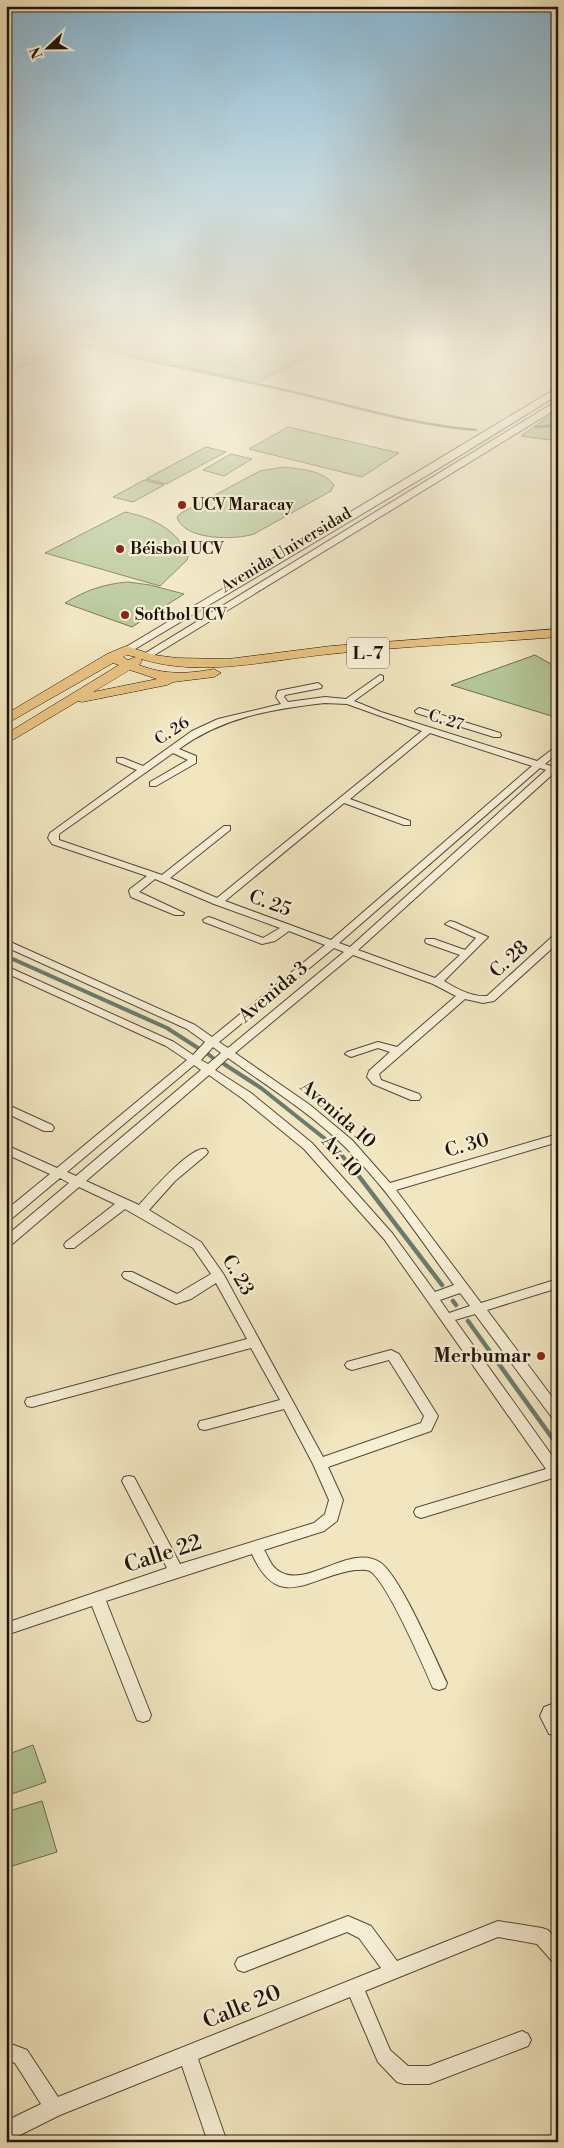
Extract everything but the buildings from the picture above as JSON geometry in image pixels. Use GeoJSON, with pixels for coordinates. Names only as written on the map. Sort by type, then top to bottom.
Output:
{"type":"FeatureCollection","features":[{"type":"Feature","properties":{"kind":"main road","name":"L-7"},"geometry":{"type":"LineString","coordinates":[[126,650],[144,657],[172,663],[201,665],[224,664],[287,654],[558,633]]}},
{"type":"Feature","properties":{"kind":"main road","name":"L-7"},"geometry":{"type":"LineString","coordinates":[[112,657],[148,674],[180,678],[282,660],[558,638]]}},
{"type":"Feature","properties":{"kind":"main road"},"geometry":{"type":"LineString","coordinates":[[160,647],[160,653],[168,657],[201,665]]}},
{"type":"Feature","properties":{"kind":"main road","name":"Avenida Universidad"},"geometry":{"type":"LineString","coordinates":[[6,720],[126,650]]}},
{"type":"Feature","properties":{"kind":"main road","name":"Avenida Universidad"},"geometry":{"type":"LineString","coordinates":[[6,740],[144,657]]}},
{"type":"Feature","properties":{"kind":"main road"},"geometry":{"type":"LineString","coordinates":[[68,701],[180,678]]}},
{"type":"Feature","properties":{"kind":"street","name":"Avenida Universidad"},"geometry":{"type":"LineString","coordinates":[[126,650],[472,444]]}},
{"type":"Feature","properties":{"kind":"street","name":"Avenida Universidad"},"geometry":{"type":"LineString","coordinates":[[144,657],[493,444]]}},
{"type":"Feature","properties":{"kind":"street"},"geometry":{"type":"LineString","coordinates":[[448,459],[462,463]]}},
{"type":"Feature","properties":{"kind":"street"},"geometry":{"type":"LineString","coordinates":[[348,702],[380,678]]}},
{"type":"Feature","properties":{"kind":"street"},"geometry":{"type":"LineString","coordinates":[[286,705],[280,696],[281,693],[318,686]]}},
{"type":"Feature","properties":{"kind":"street","name":"C. 27"},"geometry":{"type":"LineString","coordinates":[[325,700],[348,702],[428,730],[537,764],[556,768]]}},
{"type":"Feature","properties":{"kind":"street","name":"C. 26"},"geometry":{"type":"LineString","coordinates":[[55,833],[195,732],[221,721],[286,705],[325,700]]}},
{"type":"Feature","properties":{"kind":"street"},"geometry":{"type":"LineString","coordinates":[[419,711],[497,735]]}},
{"type":"Feature","properties":{"kind":"street"},"geometry":{"type":"LineString","coordinates":[[442,734],[456,723]]}},
{"type":"Feature","properties":{"kind":"street"},"geometry":{"type":"LineString","coordinates":[[218,902],[428,730]]}},
{"type":"Feature","properties":{"kind":"street","name":"Avenida 3"},"geometry":{"type":"LineString","coordinates":[[6,1217],[194,1060],[213,1041],[332,944],[537,764],[558,748]]}},
{"type":"Feature","properties":{"kind":"street"},"geometry":{"type":"LineString","coordinates":[[153,784],[193,761],[193,758],[171,749]]}},
{"type":"Feature","properties":{"kind":"street"},"geometry":{"type":"LineString","coordinates":[[120,760],[142,770]]}},
{"type":"Feature","properties":{"kind":"street","name":"Avenida 3"},"geometry":{"type":"LineString","coordinates":[[6,1244],[229,1052],[350,951],[556,768]]}},
{"type":"Feature","properties":{"kind":"street"},"geometry":{"type":"LineString","coordinates":[[342,799],[407,823]]}},
{"type":"Feature","properties":{"kind":"street"},"geometry":{"type":"LineString","coordinates":[[179,913],[135,895],[134,891],[159,877],[227,828]]}},
{"type":"Feature","properties":{"kind":"street","name":"C. 25"},"geometry":{"type":"LineString","coordinates":[[55,833],[53,838],[55,842],[159,877],[218,902],[437,982],[462,996],[481,1001]]}},
{"type":"Feature","properties":{"kind":"street"},"geometry":{"type":"LineString","coordinates":[[208,920],[262,942],[271,939],[287,928]]}},
{"type":"Feature","properties":{"kind":"street"},"geometry":{"type":"LineString","coordinates":[[437,982],[483,937],[450,924]]}},
{"type":"Feature","properties":{"kind":"street","name":"C. 28"},"geometry":{"type":"LineString","coordinates":[[481,1001],[490,999],[558,937]]}},
{"type":"Feature","properties":{"kind":"street"},"geometry":{"type":"LineString","coordinates":[[430,941],[467,954]]}},
{"type":"Feature","properties":{"kind":"street","name":"Avenida 10"},"geometry":{"type":"LineString","coordinates":[[6,943],[191,1027],[306,1108],[348,1143],[388,1188],[558,1415]]}},
{"type":"Feature","properties":{"kind":"street","name":"Av. 10"},"geometry":{"type":"LineString","coordinates":[[6,969],[170,1044],[247,1096],[308,1146],[388,1236],[557,1473]]}},
{"type":"Feature","properties":{"kind":"street"},"geometry":{"type":"LineString","coordinates":[[415,1097],[378,1082],[373,1077],[373,1073],[462,996]]}},
{"type":"Feature","properties":{"kind":"street"},"geometry":{"type":"LineString","coordinates":[[351,1054],[378,1044],[399,1052]]}},
{"type":"Feature","properties":{"kind":"street"},"geometry":{"type":"LineString","coordinates":[[6,1108],[48,1128]]}},
{"type":"Feature","properties":{"kind":"street","name":"C. 30"},"geometry":{"type":"LineString","coordinates":[[388,1188],[558,1138]]}},
{"type":"Feature","properties":{"kind":"street","name":"C. 23"},"geometry":{"type":"LineString","coordinates":[[6,1149],[140,1212],[197,1244],[218,1275],[320,1464],[336,1500],[332,1516]]}},
{"type":"Feature","properties":{"kind":"street"},"geometry":{"type":"LineString","coordinates":[[140,1212],[171,1178],[202,1152]]}},
{"type":"Feature","properties":{"kind":"street"},"geometry":{"type":"LineString","coordinates":[[70,1245],[123,1204]]}},
{"type":"Feature","properties":{"kind":"street"},"geometry":{"type":"LineString","coordinates":[[128,1275],[176,1299],[186,1296],[218,1275]]}},
{"type":"Feature","properties":{"kind":"street"},"geometry":{"type":"LineString","coordinates":[[447,1318],[558,1283]]}},
{"type":"Feature","properties":{"kind":"street"},"geometry":{"type":"LineString","coordinates":[[432,1298],[463,1287]]}},
{"type":"Feature","properties":{"kind":"street"},"geometry":{"type":"LineString","coordinates":[[32,1402],[255,1342]]}},
{"type":"Feature","properties":{"kind":"street"},"geometry":{"type":"LineString","coordinates":[[320,1464],[426,1427],[430,1422],[431,1416],[394,1357],[391,1355],[352,1365]]}},
{"type":"Feature","properties":{"kind":"street"},"geometry":{"type":"LineString","coordinates":[[205,1426],[288,1403]]}},
{"type":"Feature","properties":{"kind":"street"},"geometry":{"type":"LineString","coordinates":[[421,1512],[557,1473]]}},
{"type":"Feature","properties":{"kind":"street"},"geometry":{"type":"LineString","coordinates":[[129,1481],[176,1571]]}},
{"type":"Feature","properties":{"kind":"street","name":"Calle 22"},"geometry":{"type":"LineString","coordinates":[[6,1629],[176,1571],[319,1527],[332,1516]]}},
{"type":"Feature","properties":{"kind":"street"},"geometry":{"type":"LineString","coordinates":[[255,1546],[270,1573],[281,1580],[294,1582],[360,1563],[374,1566],[389,1585],[439,1683]]}},
{"type":"Feature","properties":{"kind":"street"},"geometry":{"type":"LineString","coordinates":[[97,1598],[143,1715]]}},
{"type":"Feature","properties":{"kind":"street"},"geometry":{"type":"LineString","coordinates":[[555,1728],[548,1716],[550,1712],[558,1709]]}},
{"type":"Feature","properties":{"kind":"street"},"geometry":{"type":"LineString","coordinates":[[244,1964],[348,1924],[365,1932],[394,1971]]}},
{"type":"Feature","properties":{"kind":"street","name":"Calle 20"},"geometry":{"type":"LineString","coordinates":[[6,2133],[54,2108],[498,1928],[542,1936],[558,1955]]}},
{"type":"Feature","properties":{"kind":"street"},"geometry":{"type":"LineString","coordinates":[[354,1987],[384,2056],[404,2075],[429,2075],[522,2040]]}},
{"type":"Feature","properties":{"kind":"street"},"geometry":{"type":"LineString","coordinates":[[6,2051],[21,2056],[54,2108]]}},
{"type":"Feature","properties":{"kind":"street"},"geometry":{"type":"LineString","coordinates":[[187,2055],[218,2142]]}},
{"type":"Feature","properties":{"kind":"green space"},"geometry":{"type":"Polygon","coordinates":[[[257,444],[362,444],[399,453],[362,477],[249,449],[257,444]]]}},
{"type":"Feature","properties":{"kind":"green space"},"geometry":{"type":"Polygon","coordinates":[[[206,447],[226,452],[166,484],[146,479],[206,447]]]}},
{"type":"Feature","properties":{"kind":"green space"},"geometry":{"type":"Polygon","coordinates":[[[231,454],[252,459],[224,476],[203,470],[231,454]]]}},
{"type":"Feature","properties":{"kind":"green space"},"geometry":{"type":"Polygon","coordinates":[[[283,467],[318,473],[334,485],[331,491],[254,534],[246,536],[224,538],[200,535],[189,531],[177,517],[181,513],[260,471],[283,467]]]}},
{"type":"Feature","properties":{"kind":"green space"},"geometry":{"type":"Polygon","coordinates":[[[144,480],[164,485],[133,502],[113,497],[144,480]]]}},
{"type":"Feature","properties":{"kind":"green space","name":"Béisbol UCV"},"geometry":{"type":"Polygon","coordinates":[[[125,512],[145,517],[162,525],[183,544],[189,553],[187,560],[160,586],[45,553],[125,512]]]}},
{"type":"Feature","properties":{"kind":"green space","name":"Softbol UCV"},"geometry":{"type":"Polygon","coordinates":[[[128,582],[150,585],[184,594],[132,627],[65,603],[95,588],[128,582]]]}},
{"type":"Feature","properties":{"kind":"green space"},"geometry":{"type":"Polygon","coordinates":[[[535,655],[558,668],[558,718],[451,685],[535,655]]]}},
{"type":"Feature","properties":{"kind":"green space"},"geometry":{"type":"Polygon","coordinates":[[[33,1745],[46,1782],[6,1796],[6,1755],[33,1745]]]}},
{"type":"Feature","properties":{"kind":"green space"},"geometry":{"type":"Polygon","coordinates":[[[42,1801],[57,1852],[6,1868],[6,1812],[42,1801]]]}},
{"type":"Feature","properties":{"kind":"waterway"},"geometry":{"type":"LineString","coordinates":[[6,956],[167,1028],[198,1048]]}},
{"type":"Feature","properties":{"kind":"waterway"},"geometry":{"type":"LineString","coordinates":[[208,1054],[213,1058]]}},
{"type":"Feature","properties":{"kind":"waterway"},"geometry":{"type":"LineString","coordinates":[[224,1064],[261,1088],[334,1146],[359,1176]]}},
{"type":"Feature","properties":{"kind":"waterway"},"geometry":{"type":"LineString","coordinates":[[358,1175],[442,1285]]}},
{"type":"Feature","properties":{"kind":"waterway"},"geometry":{"type":"LineString","coordinates":[[453,1301],[456,1305]]}},
{"type":"Feature","properties":{"kind":"waterway"},"geometry":{"type":"LineString","coordinates":[[468,1321],[558,1446]]}},
{"type":"Feature","properties":{"kind":"place","name":"UCV Maracay"},"geometry":{"type":"Point","coordinates":[182,505]}},
{"type":"Feature","properties":{"kind":"place","name":"Béisbol UCV"},"geometry":{"type":"Point","coordinates":[120,549]}},
{"type":"Feature","properties":{"kind":"place","name":"Softbol UCV"},"geometry":{"type":"Point","coordinates":[125,615]}},
{"type":"Feature","properties":{"kind":"place","name":"Merbumar"},"geometry":{"type":"Point","coordinates":[541,1356]}}]}
